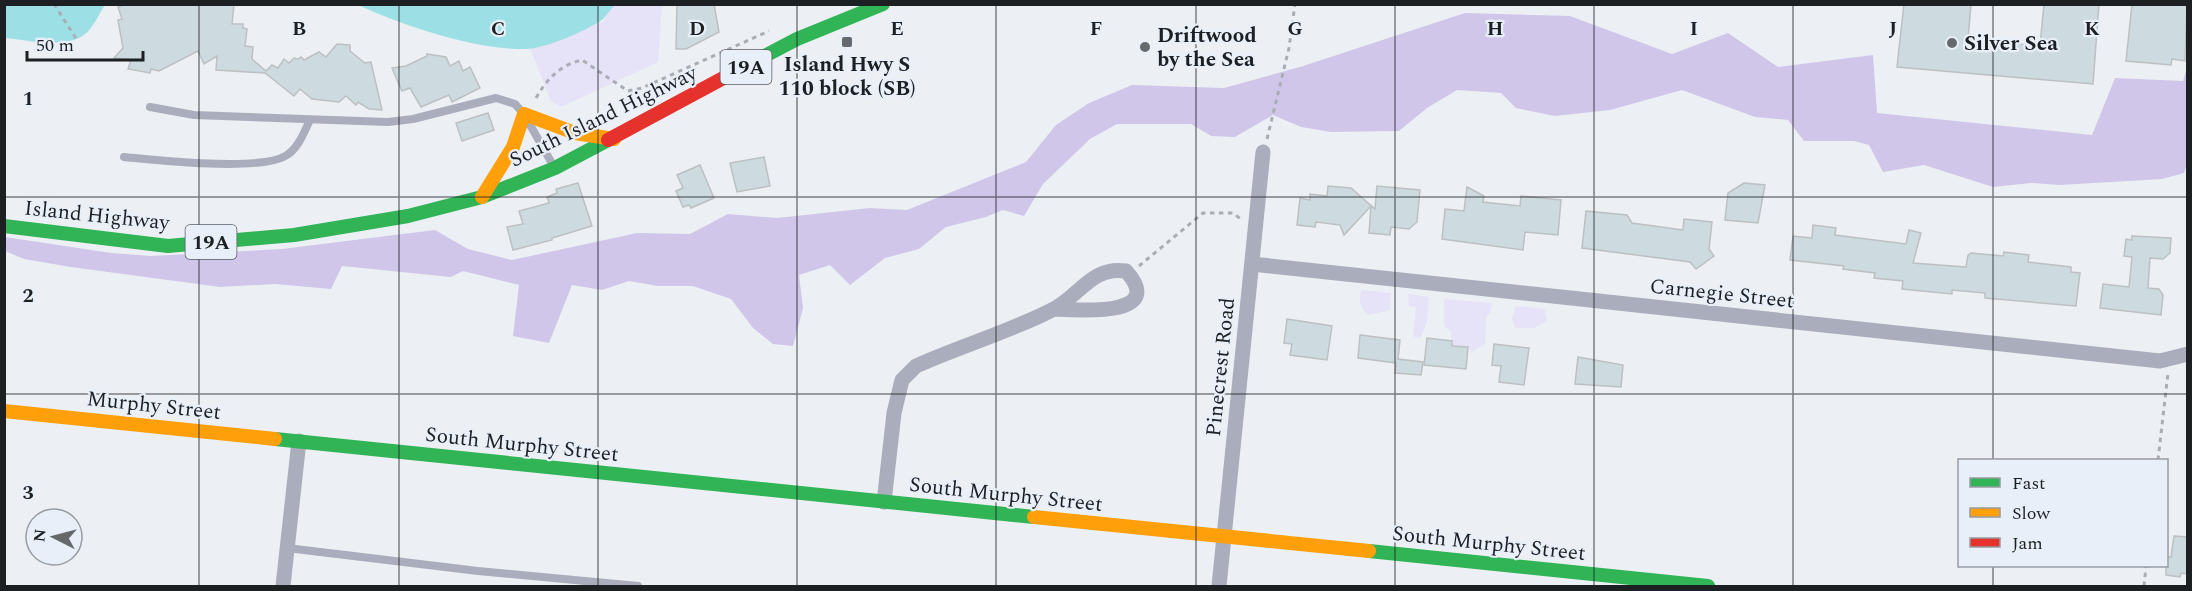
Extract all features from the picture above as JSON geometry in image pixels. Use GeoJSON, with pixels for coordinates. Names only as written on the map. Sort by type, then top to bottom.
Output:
{"type":"FeatureCollection","features":[{"type":"Feature","properties":{"kind":"street","name":"South Island Highway"},"geometry":{"type":"LineString","coordinates":[[294,234],[408,216],[482,197],[555,168],[614,139],[797,39],[883,4]]}},
{"type":"Feature","properties":{"kind":"street"},"geometry":{"type":"LineString","coordinates":[[482,197],[514,146],[521,130],[524,114],[575,133],[614,139]]}},
{"type":"Feature","properties":{"kind":"street","name":"Pinecrest Road"},"geometry":{"type":"LineString","coordinates":[[1219,586],[1263,152]]}},
{"type":"Feature","properties":{"kind":"street","name":"Island Highway"},"geometry":{"type":"LineString","coordinates":[[4,226],[128,243],[168,246],[294,234]]}},
{"type":"Feature","properties":{"kind":"street","name":"Carnegie Street"},"geometry":{"type":"LineString","coordinates":[[1252,264],[2148,360],[2170,359],[2187,354]]}},
{"type":"Feature","properties":{"kind":"street"},"geometry":{"type":"LineString","coordinates":[[884,502],[894,413],[903,381],[916,366],[1053,309],[1096,276],[1110,269],[1126,271],[1135,281],[1137,291],[1131,303],[1120,309],[1053,309]]}},
{"type":"Feature","properties":{"kind":"street","name":"Murphy Street"},"geometry":{"type":"LineString","coordinates":[[4,411],[299,441]]}},
{"type":"Feature","properties":{"kind":"street"},"geometry":{"type":"LineString","coordinates":[[283,586],[299,441]]}},
{"type":"Feature","properties":{"kind":"street","name":"South Murphy Street"},"geometry":{"type":"LineString","coordinates":[[299,441],[1708,586]]}},
{"type":"Feature","properties":{"kind":"lane"},"geometry":{"type":"LineString","coordinates":[[150,107],[194,115],[388,122],[413,119],[496,98],[515,104],[524,114],[555,168]]}},
{"type":"Feature","properties":{"kind":"lane"},"geometry":{"type":"LineString","coordinates":[[124,157],[213,163],[260,162],[287,156],[300,141],[310,120]]}},
{"type":"Feature","properties":{"kind":"lane"},"geometry":{"type":"LineString","coordinates":[[287,548],[478,571],[638,586]]}},
{"type":"Feature","properties":{"kind":"path"},"geometry":{"type":"LineString","coordinates":[[54,4],[76,40]]}},
{"type":"Feature","properties":{"kind":"path"},"geometry":{"type":"LineString","coordinates":[[1263,152],[1289,48],[1295,4]]}},
{"type":"Feature","properties":{"kind":"path"},"geometry":{"type":"LineString","coordinates":[[524,114],[544,84],[566,63],[582,60],[628,91],[642,88],[779,27]]}},
{"type":"Feature","properties":{"kind":"path"},"geometry":{"type":"LineString","coordinates":[[1130,275],[1203,213],[1233,213],[1255,231]]}},
{"type":"Feature","properties":{"kind":"path"},"geometry":{"type":"LineString","coordinates":[[2158,459],[2170,359]]}},
{"type":"Feature","properties":{"kind":"path"},"geometry":{"type":"LineString","coordinates":[[2144,586],[2146,567]]}},
{"type":"Feature","properties":{"kind":"shaded area"},"geometry":{"type":"Polygon","coordinates":[[[613,5],[662,5],[658,62],[561,107],[551,101],[529,46],[603,22],[613,5]]]}},
{"type":"Feature","properties":{"kind":"shaded area"},"geometry":{"type":"Polygon","coordinates":[[[1465,13],[1570,16],[1672,54],[1728,33],[1778,67],[1873,55],[1877,113],[2092,135],[2115,78],[2183,81],[2187,67],[2188,161],[2184,173],[2162,179],[2060,185],[2031,183],[1993,187],[1924,165],[1883,172],[1869,145],[1854,141],[1804,141],[1788,120],[1755,117],[1682,90],[1610,110],[1555,116],[1516,108],[1501,93],[1457,90],[1427,108],[1399,131],[1331,132],[1301,127],[1273,115],[1235,137],[1211,136],[1191,124],[1117,124],[1090,139],[1043,184],[1024,216],[1003,210],[986,217],[946,227],[919,249],[885,258],[850,285],[830,265],[799,275],[803,308],[793,346],[773,344],[753,328],[731,299],[693,286],[658,286],[629,281],[602,290],[572,285],[549,343],[513,336],[519,285],[463,271],[451,277],[342,266],[331,289],[275,284],[220,287],[71,267],[24,259],[5,251],[5,237],[111,253],[151,256],[282,249],[435,230],[468,249],[512,260],[637,233],[690,234],[728,214],[777,218],[870,208],[907,210],[1026,162],[1056,125],[1089,103],[1132,85],[1224,88],[1303,66],[1465,13]]]}},
{"type":"Feature","properties":{"kind":"shaded area"},"geometry":{"type":"Polygon","coordinates":[[[1362,290],[1391,293],[1390,310],[1368,315],[1360,303],[1362,290]]]}},
{"type":"Feature","properties":{"kind":"shaded area"},"geometry":{"type":"Polygon","coordinates":[[[1408,294],[1429,297],[1427,321],[1420,339],[1413,336],[1416,307],[1409,306],[1408,294]]]}},
{"type":"Feature","properties":{"kind":"shaded area"},"geometry":{"type":"Polygon","coordinates":[[[1444,299],[1492,303],[1490,313],[1486,317],[1485,344],[1472,352],[1468,347],[1452,346],[1451,331],[1444,326],[1444,299]]]}},
{"type":"Feature","properties":{"kind":"shaded area"},"geometry":{"type":"Polygon","coordinates":[[[1516,306],[1545,309],[1547,321],[1534,328],[1515,328],[1512,318],[1516,306]]]}},
{"type":"Feature","properties":{"kind":"water"},"geometry":{"type":"Polygon","coordinates":[[[4,5],[105,5],[92,26],[82,36],[73,40],[50,43],[5,38],[4,5]]]}},
{"type":"Feature","properties":{"kind":"water"},"geometry":{"type":"Polygon","coordinates":[[[358,5],[615,5],[603,19],[588,28],[555,42],[526,49],[485,46],[440,35],[396,21],[358,5]]]}},
{"type":"Feature","properties":{"kind":"building"},"geometry":{"type":"Polygon","coordinates":[[[126,4],[234,4],[232,24],[243,24],[243,28],[247,29],[245,46],[253,47],[252,59],[266,71],[272,65],[278,68],[284,59],[289,63],[294,58],[301,57],[304,60],[319,52],[326,57],[337,44],[350,45],[350,51],[365,63],[371,62],[382,110],[369,109],[358,102],[356,105],[346,96],[339,102],[312,99],[300,89],[294,96],[265,73],[216,70],[217,56],[204,64],[198,51],[159,71],[151,69],[150,73],[128,69],[131,60],[114,58],[123,48],[118,20],[122,19],[118,7],[126,4]]]}},
{"type":"Feature","properties":{"kind":"building"},"geometry":{"type":"Polygon","coordinates":[[[677,4],[714,4],[719,32],[686,49],[676,49],[677,4]]]}},
{"type":"Feature","properties":{"kind":"building","name":"Silver Sea"},"geometry":{"type":"Polygon","coordinates":[[[1904,4],[1971,4],[1968,39],[2040,46],[2044,4],[2099,4],[2093,84],[1897,67],[1904,4]]]}},
{"type":"Feature","properties":{"kind":"building"},"geometry":{"type":"Polygon","coordinates":[[[2132,4],[2187,4],[2185,61],[2172,59],[2171,65],[2126,61],[2132,4]]]}},
{"type":"Feature","properties":{"kind":"building"},"geometry":{"type":"Polygon","coordinates":[[[427,54],[446,57],[450,66],[459,61],[463,71],[470,67],[480,88],[452,102],[449,95],[421,107],[410,88],[402,91],[392,68],[406,66],[427,54]]]}},
{"type":"Feature","properties":{"kind":"building"},"geometry":{"type":"Polygon","coordinates":[[[488,113],[494,130],[462,141],[456,123],[488,113]]]}},
{"type":"Feature","properties":{"kind":"building"},"geometry":{"type":"Polygon","coordinates":[[[764,157],[770,186],[737,192],[730,163],[764,157]]]}},
{"type":"Feature","properties":{"kind":"building"},"geometry":{"type":"Polygon","coordinates":[[[700,165],[714,198],[691,208],[689,205],[683,207],[676,191],[683,188],[677,175],[700,165]]]}},
{"type":"Feature","properties":{"kind":"building"},"geometry":{"type":"Polygon","coordinates":[[[578,183],[592,226],[513,250],[507,227],[523,224],[519,211],[549,203],[547,197],[557,193],[556,189],[578,183]]]}},
{"type":"Feature","properties":{"kind":"building"},"geometry":{"type":"Polygon","coordinates":[[[1744,183],[1765,185],[1758,223],[1725,220],[1728,193],[1744,183]]]}},
{"type":"Feature","properties":{"kind":"building"},"geometry":{"type":"Polygon","coordinates":[[[1328,186],[1351,188],[1375,209],[1377,186],[1420,190],[1417,222],[1409,229],[1391,227],[1390,235],[1369,233],[1371,206],[1344,235],[1340,225],[1316,222],[1315,227],[1297,225],[1300,198],[1310,200],[1310,194],[1327,196],[1328,186]]]}},
{"type":"Feature","properties":{"kind":"building"},"geometry":{"type":"Polygon","coordinates":[[[1467,187],[1484,196],[1483,202],[1520,206],[1521,196],[1561,200],[1558,235],[1525,232],[1523,250],[1442,239],[1445,209],[1464,211],[1467,187]]]}},
{"type":"Feature","properties":{"kind":"building"},"geometry":{"type":"Polygon","coordinates":[[[1586,211],[1627,215],[1632,223],[1683,230],[1684,219],[1712,222],[1709,249],[1714,256],[1696,269],[1690,262],[1582,248],[1586,211]]]}},
{"type":"Feature","properties":{"kind":"building"},"geometry":{"type":"Polygon","coordinates":[[[1813,225],[1836,228],[1835,235],[1906,244],[1909,230],[1921,233],[1913,263],[1966,267],[1968,255],[1971,253],[2003,256],[2004,252],[2029,255],[2028,262],[2071,267],[2071,272],[2080,273],[2076,306],[1985,298],[1985,293],[1952,290],[1952,294],[1902,289],[1903,281],[1874,278],[1875,273],[1843,269],[1844,266],[1790,260],[1793,236],[1812,238],[1813,225]]]}},
{"type":"Feature","properties":{"kind":"building"},"geometry":{"type":"Polygon","coordinates":[[[2132,236],[2171,238],[2170,253],[2163,259],[2150,258],[2148,288],[2159,289],[2163,295],[2161,315],[2100,308],[2103,284],[2129,287],[2132,257],[2124,256],[2126,239],[2132,240],[2132,236]]]}},
{"type":"Feature","properties":{"kind":"building"},"geometry":{"type":"Polygon","coordinates":[[[1287,319],[1332,326],[1327,360],[1290,355],[1292,344],[1284,343],[1287,319]]]}},
{"type":"Feature","properties":{"kind":"building"},"geometry":{"type":"Polygon","coordinates":[[[1360,335],[1400,340],[1398,359],[1423,362],[1421,375],[1395,373],[1396,363],[1358,358],[1360,335]]]}},
{"type":"Feature","properties":{"kind":"building"},"geometry":{"type":"Polygon","coordinates":[[[1427,338],[1452,341],[1452,346],[1468,347],[1466,369],[1424,365],[1427,338]]]}},
{"type":"Feature","properties":{"kind":"building"},"geometry":{"type":"Polygon","coordinates":[[[1494,344],[1529,348],[1524,385],[1499,382],[1501,366],[1492,365],[1494,344]]]}},
{"type":"Feature","properties":{"kind":"building"},"geometry":{"type":"Polygon","coordinates":[[[1578,357],[1623,365],[1621,387],[1575,384],[1578,357]]]}},
{"type":"Feature","properties":{"kind":"building"},"geometry":{"type":"Polygon","coordinates":[[[2174,536],[2187,537],[2187,574],[2181,573],[2180,577],[2166,575],[2168,557],[2171,557],[2174,536]]]}},
{"type":"Feature","properties":{"kind":"traffic: fast"},"geometry":{"type":"LineString","coordinates":[[742,68],[797,39],[883,4]]}},
{"type":"Feature","properties":{"kind":"traffic: fast"},"geometry":{"type":"LineString","coordinates":[[4,226],[168,246],[294,235],[408,216],[482,197],[555,168],[608,140]]}},
{"type":"Feature","properties":{"kind":"traffic: fast"},"geometry":{"type":"LineString","coordinates":[[275,439],[1034,517]]}},
{"type":"Feature","properties":{"kind":"traffic: fast"},"geometry":{"type":"LineString","coordinates":[[1369,551],[1708,586]]}},
{"type":"Feature","properties":{"kind":"traffic: slow"},"geometry":{"type":"LineString","coordinates":[[482,197],[513,147],[524,114],[575,133],[614,139]]}},
{"type":"Feature","properties":{"kind":"traffic: slow"},"geometry":{"type":"LineString","coordinates":[[4,411],[275,439]]}},
{"type":"Feature","properties":{"kind":"traffic: slow"},"geometry":{"type":"LineString","coordinates":[[1034,517],[1369,551]]}},
{"type":"Feature","properties":{"kind":"traffic: jam"},"geometry":{"type":"LineString","coordinates":[[608,140],[742,68]]}},
{"type":"Feature","properties":{"kind":"place","name":"Island Hwy S 110 block (SB)"},"geometry":{"type":"Point","coordinates":[847,42]}},
{"type":"Feature","properties":{"kind":"place","name":"Silver Sea"},"geometry":{"type":"Point","coordinates":[1952,43]}},
{"type":"Feature","properties":{"kind":"place","name":"Driftwood by the Sea"},"geometry":{"type":"Point","coordinates":[1145,47]}}]}
